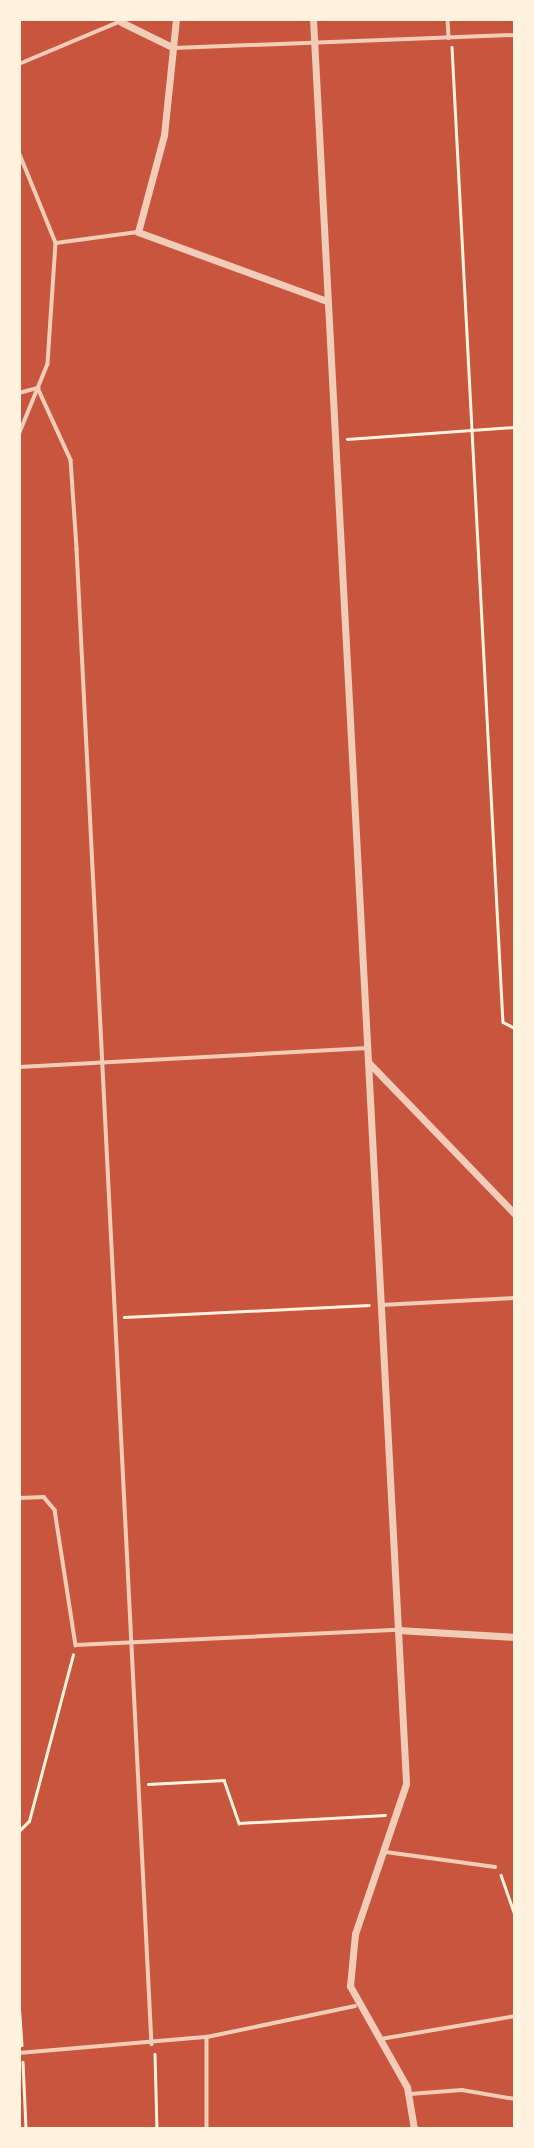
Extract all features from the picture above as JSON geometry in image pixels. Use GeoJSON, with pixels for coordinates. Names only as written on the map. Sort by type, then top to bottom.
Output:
{"type":"FeatureCollection","features":[{"type":"Feature","properties":{"kind":"street"},"geometry":{"type":"LineString","coordinates":[[176,19],[164,135],[138,232],[327,301]]}},
{"type":"Feature","properties":{"kind":"street"},"geometry":{"type":"LineString","coordinates":[[313,19],[406,1784],[400,1817],[355,1934],[350,1986],[355,2006],[381,2039],[410,2094],[414,2129]]}},
{"type":"Feature","properties":{"kind":"street"},"geometry":{"type":"LineString","coordinates":[[121,22],[172,47]]}},
{"type":"Feature","properties":{"kind":"street"},"geometry":{"type":"LineString","coordinates":[[368,1062],[515,1214]]}},
{"type":"Feature","properties":{"kind":"street"},"geometry":{"type":"LineString","coordinates":[[398,1630],[515,1637]]}},
{"type":"Feature","properties":{"kind":"lane"},"geometry":{"type":"LineString","coordinates":[[448,19],[449,38]]}},
{"type":"Feature","properties":{"kind":"lane"},"geometry":{"type":"LineString","coordinates":[[19,64],[121,22]]}},
{"type":"Feature","properties":{"kind":"lane"},"geometry":{"type":"LineString","coordinates":[[172,47],[314,45],[515,35]]}},
{"type":"Feature","properties":{"kind":"lane"},"geometry":{"type":"LineString","coordinates":[[19,152],[56,243],[48,364],[19,435]]}},
{"type":"Feature","properties":{"kind":"lane"},"geometry":{"type":"LineString","coordinates":[[56,243],[138,232]]}},
{"type":"Feature","properties":{"kind":"lane"},"geometry":{"type":"LineString","coordinates":[[19,393],[38,388]]}},
{"type":"Feature","properties":{"kind":"lane"},"geometry":{"type":"LineString","coordinates":[[38,388],[71,460],[152,2044]]}},
{"type":"Feature","properties":{"kind":"lane"},"geometry":{"type":"LineString","coordinates":[[19,1067],[367,1048]]}},
{"type":"Feature","properties":{"kind":"lane"},"geometry":{"type":"LineString","coordinates":[[380,1305],[515,1298]]}},
{"type":"Feature","properties":{"kind":"lane"},"geometry":{"type":"LineString","coordinates":[[19,1498],[44,1497],[55,1510],[76,1645],[130,1645],[398,1630]]}},
{"type":"Feature","properties":{"kind":"lane"},"geometry":{"type":"LineString","coordinates":[[386,1852],[495,1867]]}},
{"type":"Feature","properties":{"kind":"lane"},"geometry":{"type":"LineString","coordinates":[[21,2053],[152,2044],[207,2037],[355,2006]]}},
{"type":"Feature","properties":{"kind":"lane"},"geometry":{"type":"LineString","coordinates":[[381,2039],[515,2016]]}},
{"type":"Feature","properties":{"kind":"lane"},"geometry":{"type":"LineString","coordinates":[[207,2037],[207,2128]]}},
{"type":"Feature","properties":{"kind":"lane"},"geometry":{"type":"LineString","coordinates":[[410,2094],[462,2090],[515,2099]]}},
{"type":"Feature","properties":{"kind":"path"},"geometry":{"type":"LineString","coordinates":[[449,38],[503,1022],[515,1028]]}},
{"type":"Feature","properties":{"kind":"path"},"geometry":{"type":"LineString","coordinates":[[335,440],[515,427]]}},
{"type":"Feature","properties":{"kind":"path"},"geometry":{"type":"LineString","coordinates":[[114,1318],[380,1305]]}},
{"type":"Feature","properties":{"kind":"path"},"geometry":{"type":"LineString","coordinates":[[19,1831],[29,1821],[76,1645]]}},
{"type":"Feature","properties":{"kind":"path"},"geometry":{"type":"LineString","coordinates":[[138,1785],[224,1780],[239,1823],[400,1817]]}},
{"type":"Feature","properties":{"kind":"path"},"geometry":{"type":"LineString","coordinates":[[495,1867],[515,1915]]}},
{"type":"Feature","properties":{"kind":"path"},"geometry":{"type":"LineString","coordinates":[[19,2001],[26,2129]]}},
{"type":"Feature","properties":{"kind":"path"},"geometry":{"type":"LineString","coordinates":[[152,2044],[157,2129]]}},
{"type":"Feature","properties":{"kind":"path"},"geometry":{"type":"LineString","coordinates":[[207,2128],[348,2128]]}}]}
